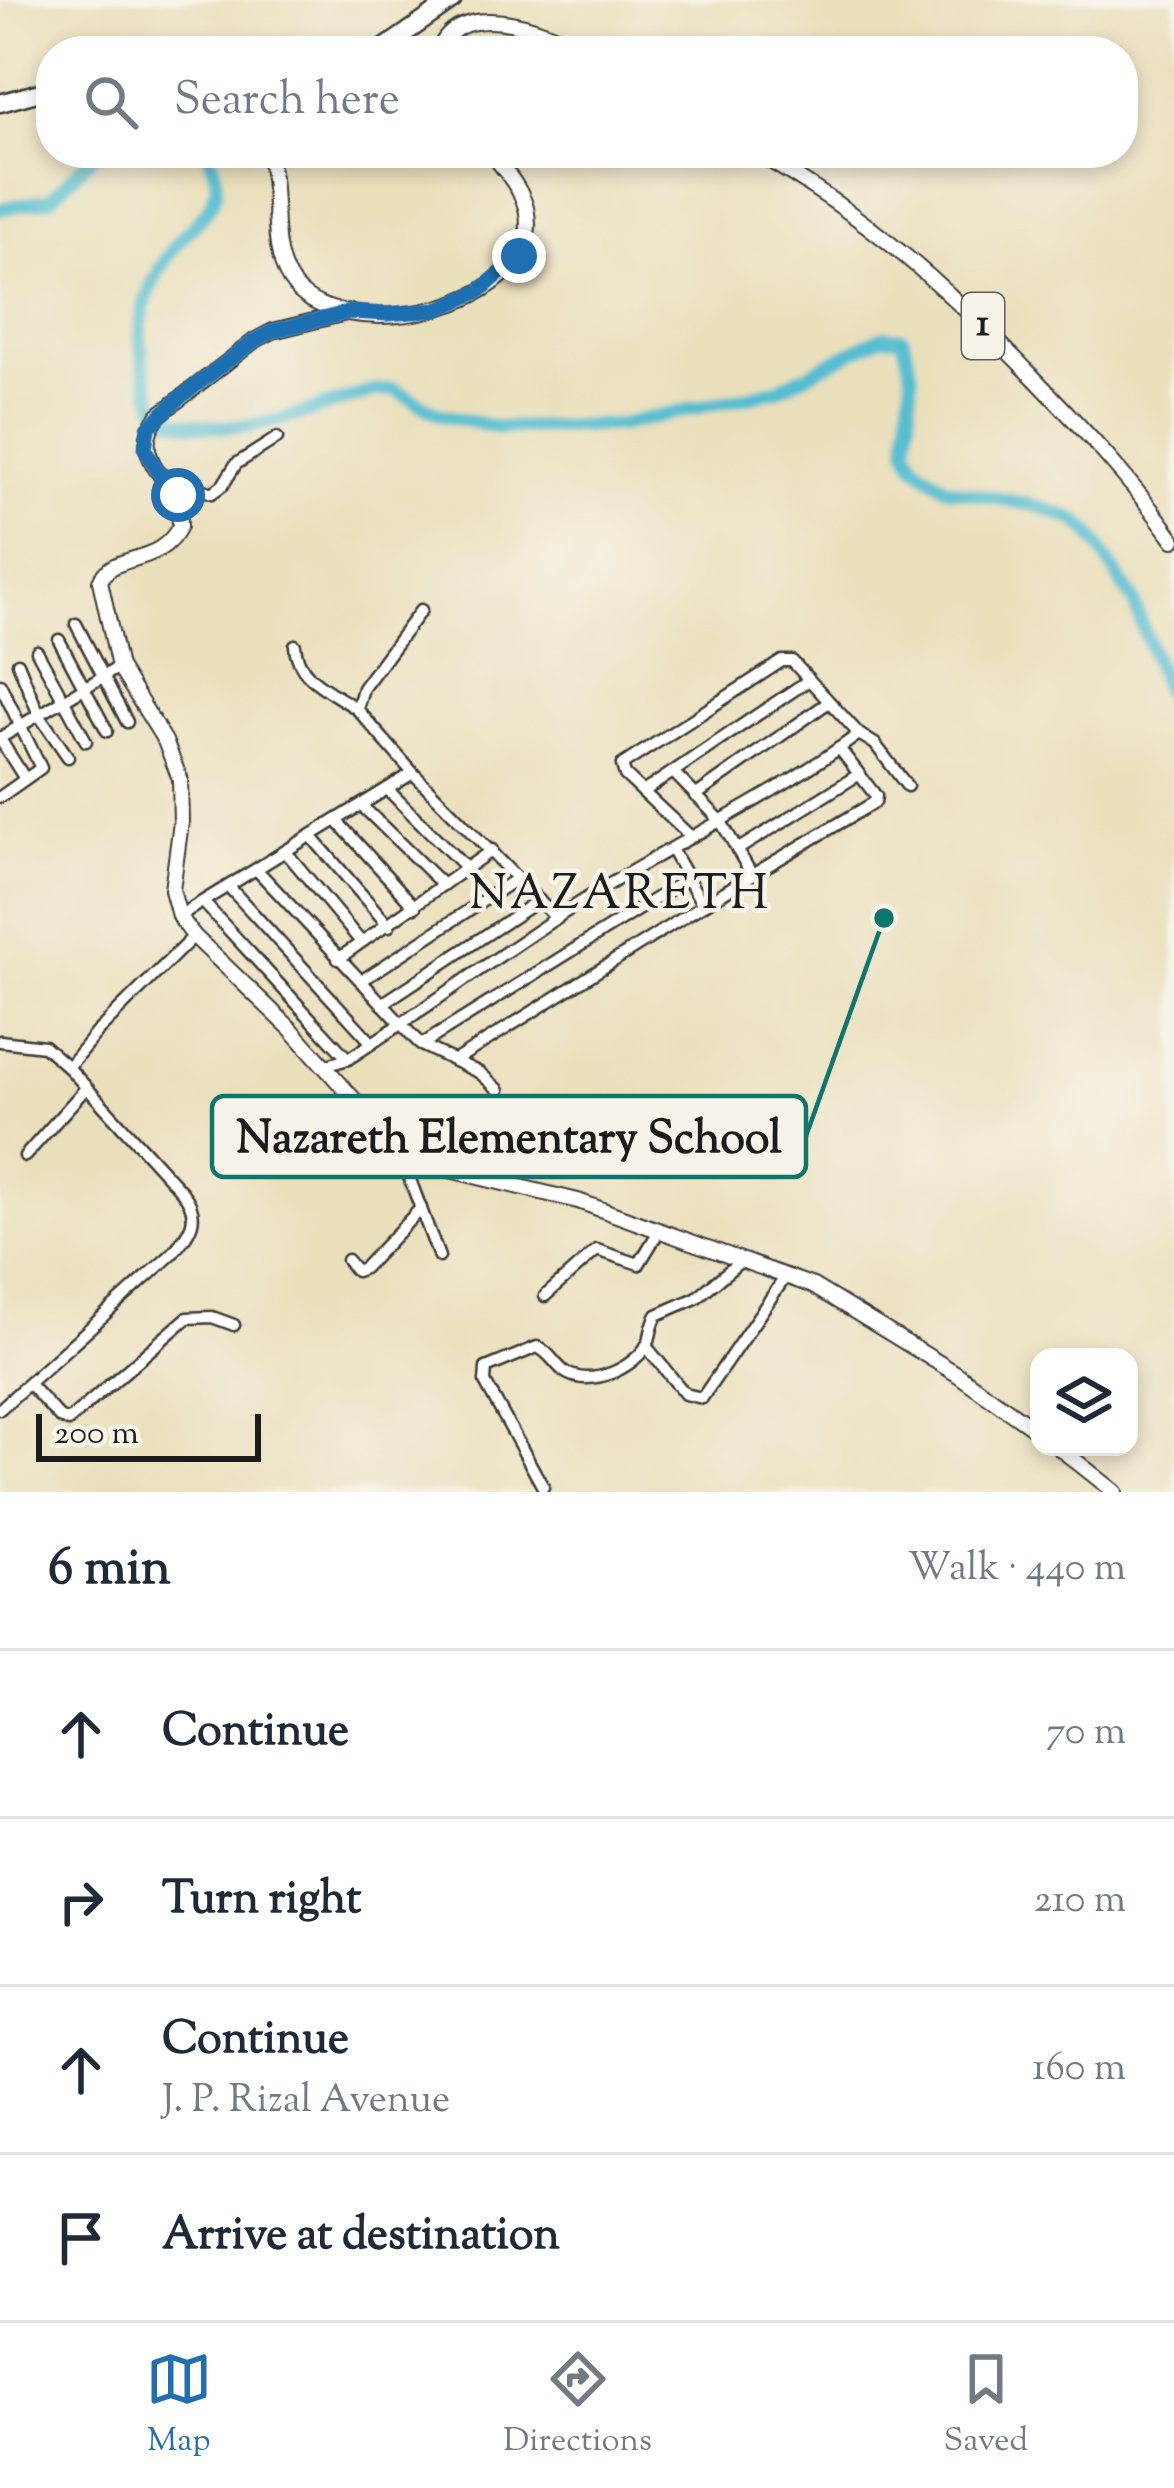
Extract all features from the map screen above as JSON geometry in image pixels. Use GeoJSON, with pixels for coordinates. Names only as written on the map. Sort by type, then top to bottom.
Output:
{"type":"FeatureCollection","features":[{"type":"Feature","properties":{"kind":"highway"},"geometry":{"type":"LineString","coordinates":[[402,36],[454,0]]}},
{"type":"Feature","properties":{"kind":"highway"},"geometry":{"type":"LineString","coordinates":[[0,103],[36,93]]}},
{"type":"Feature","properties":{"kind":"main road"},"geometry":{"type":"LineString","coordinates":[[442,36],[454,17],[475,6]]}},
{"type":"Feature","properties":{"kind":"main road"},"geometry":{"type":"LineString","coordinates":[[506,6],[557,36]]}},
{"type":"Feature","properties":{"kind":"main road"},"geometry":{"type":"LineString","coordinates":[[271,168],[282,263],[289,278],[311,300],[350,312],[387,314],[436,310],[480,291],[510,267],[524,246],[528,220],[520,193],[502,168]]}},
{"type":"Feature","properties":{"kind":"main road","name":"1"},"geometry":{"type":"LineString","coordinates":[[780,168],[863,220],[952,295],[1113,460],[1174,540]]}},
{"type":"Feature","properties":{"kind":"main road"},"geometry":{"type":"LineString","coordinates":[[350,312],[273,331],[254,341],[158,416],[148,428],[145,449],[181,501],[180,526],[174,539],[152,555],[110,567],[100,581],[119,667],[165,741],[180,779],[181,822],[172,890],[179,916],[396,1142],[424,1164],[578,1201],[786,1276],[836,1299],[1030,1426]]}},
{"type":"Feature","properties":{"kind":"main road"},"geometry":{"type":"LineString","coordinates":[[1069,1456],[1114,1492]]}},
{"type":"Feature","properties":{"kind":"street"},"geometry":{"type":"LineString","coordinates":[[164,482],[169,476],[212,493],[236,464],[277,439]]}},
{"type":"Feature","properties":{"kind":"street"},"geometry":{"type":"LineString","coordinates":[[357,709],[363,688],[421,610]]}},
{"type":"Feature","properties":{"kind":"street"},"geometry":{"type":"LineString","coordinates":[[76,624],[127,722]]}},
{"type":"Feature","properties":{"kind":"street"},"geometry":{"type":"LineString","coordinates":[[59,640],[107,731]]}},
{"type":"Feature","properties":{"kind":"street"},"geometry":{"type":"LineString","coordinates":[[295,645],[296,663],[304,672],[357,709],[557,919]]}},
{"type":"Feature","properties":{"kind":"street"},"geometry":{"type":"LineString","coordinates":[[37,651],[86,741]]}},
{"type":"Feature","properties":{"kind":"street"},"geometry":{"type":"LineString","coordinates":[[691,837],[622,771],[624,761],[782,662],[792,662],[859,734],[875,744],[907,786]]}},
{"type":"Feature","properties":{"kind":"street"},"geometry":{"type":"LineString","coordinates":[[18,663],[39,715],[68,757]]}},
{"type":"Feature","properties":{"kind":"street"},"geometry":{"type":"LineString","coordinates":[[25,779],[0,738],[119,667]]}},
{"type":"Feature","properties":{"kind":"street"},"geometry":{"type":"LineString","coordinates":[[643,792],[809,680]]}},
{"type":"Feature","properties":{"kind":"street"},"geometry":{"type":"LineString","coordinates":[[0,684],[41,768],[1,794]]}},
{"type":"Feature","properties":{"kind":"street"},"geometry":{"type":"LineString","coordinates":[[695,796],[829,702]]}},
{"type":"Feature","properties":{"kind":"street"},"geometry":{"type":"LineString","coordinates":[[324,1066],[348,1059],[557,919],[859,734]]}},
{"type":"Feature","properties":{"kind":"street"},"geometry":{"type":"LineString","coordinates":[[454,1061],[875,802],[876,796],[839,748]]}},
{"type":"Feature","properties":{"kind":"street"},"geometry":{"type":"LineString","coordinates":[[179,916],[413,772]]}},
{"type":"Feature","properties":{"kind":"street"},"geometry":{"type":"LineString","coordinates":[[673,772],[720,820],[752,875]]}},
{"type":"Feature","properties":{"kind":"street"},"geometry":{"type":"LineString","coordinates":[[737,850],[858,775]]}},
{"type":"Feature","properties":{"kind":"street"},"geometry":{"type":"LineString","coordinates":[[386,789],[465,867]]}},
{"type":"Feature","properties":{"kind":"street"},"geometry":{"type":"LineString","coordinates":[[362,805],[443,885]]}},
{"type":"Feature","properties":{"kind":"street"},"geometry":{"type":"LineString","coordinates":[[336,820],[416,908]]}},
{"type":"Feature","properties":{"kind":"street"},"geometry":{"type":"LineString","coordinates":[[311,836],[389,926]]}},
{"type":"Feature","properties":{"kind":"street"},"geometry":{"type":"LineString","coordinates":[[671,849],[703,905]]}},
{"type":"Feature","properties":{"kind":"street"},"geometry":{"type":"LineString","coordinates":[[338,959],[492,850]]}},
{"type":"Feature","properties":{"kind":"street"},"geometry":{"type":"LineString","coordinates":[[286,852],[361,942]]}},
{"type":"Feature","properties":{"kind":"street"},"geometry":{"type":"LineString","coordinates":[[257,870],[421,1046],[480,1073],[499,1090]]}},
{"type":"Feature","properties":{"kind":"street"},"geometry":{"type":"LineString","coordinates":[[361,981],[516,879]]}},
{"type":"Feature","properties":{"kind":"street"},"geometry":{"type":"LineString","coordinates":[[421,1046],[687,879]]}},
{"type":"Feature","properties":{"kind":"street"},"geometry":{"type":"LineString","coordinates":[[229,886],[372,1043]]}},
{"type":"Feature","properties":{"kind":"street"},"geometry":{"type":"LineString","coordinates":[[382,1004],[538,900]]}},
{"type":"Feature","properties":{"kind":"street"},"geometry":{"type":"LineString","coordinates":[[203,902],[348,1059]]}},
{"type":"Feature","properties":{"kind":"street"},"geometry":{"type":"LineString","coordinates":[[68,1067],[194,936]]}},
{"type":"Feature","properties":{"kind":"street"},"geometry":{"type":"LineString","coordinates":[[0,1041],[44,1046],[68,1067],[192,1204],[195,1218],[172,1254],[0,1409]]}},
{"type":"Feature","properties":{"kind":"street"},"geometry":{"type":"LineString","coordinates":[[25,1156],[86,1088]]}},
{"type":"Feature","properties":{"kind":"street"},"geometry":{"type":"LineString","coordinates":[[396,1142],[439,1257]]}},
{"type":"Feature","properties":{"kind":"street"},"geometry":{"type":"LineString","coordinates":[[347,1260],[356,1271],[364,1268],[421,1208]]}},
{"type":"Feature","properties":{"kind":"street"},"geometry":{"type":"LineString","coordinates":[[545,1296],[597,1250],[639,1264],[659,1231]]}},
{"type":"Feature","properties":{"kind":"street"},"geometry":{"type":"LineString","coordinates":[[543,1487],[485,1382],[486,1368],[537,1347],[566,1373],[593,1380],[646,1346],[657,1316],[696,1298],[742,1260]]}},
{"type":"Feature","properties":{"kind":"street"},"geometry":{"type":"LineString","coordinates":[[646,1346],[685,1394],[702,1398],[786,1276]]}},
{"type":"Feature","properties":{"kind":"street"},"geometry":{"type":"LineString","coordinates":[[30,1385],[58,1417],[68,1421],[187,1318],[212,1317],[234,1324]]}},
{"type":"Feature","properties":{"kind":"waterway"},"geometry":{"type":"LineString","coordinates":[[0,209],[50,199],[81,168]]}},
{"type":"Feature","properties":{"kind":"waterway"},"geometry":{"type":"LineString","coordinates":[[155,405],[142,355],[143,312],[163,263],[214,197],[214,168]]}},
{"type":"Feature","properties":{"kind":"waterway"},"geometry":{"type":"LineString","coordinates":[[170,419],[225,427],[250,425],[394,389],[439,414],[498,428],[620,425],[776,390],[883,336],[903,338],[912,374],[907,448],[915,465],[946,488],[1037,506],[1075,520],[1090,533],[1133,600],[1174,703]]}},
{"type":"Feature","properties":{"kind":"place","name":"Nazareth Elementary School"},"geometry":{"type":"Point","coordinates":[884,918]}},
{"type":"Feature","properties":{"kind":"district","name":"NAZARETH"},"geometry":{"type":"Point","coordinates":[620,896]}},
{"type":"Feature","properties":{"kind":"route"},"geometry":{"type":"LineString","coordinates":[[178,495],[164,482],[145,449],[148,428],[254,341],[273,331],[350,312],[436,310],[480,291],[519,256]]}}]}
